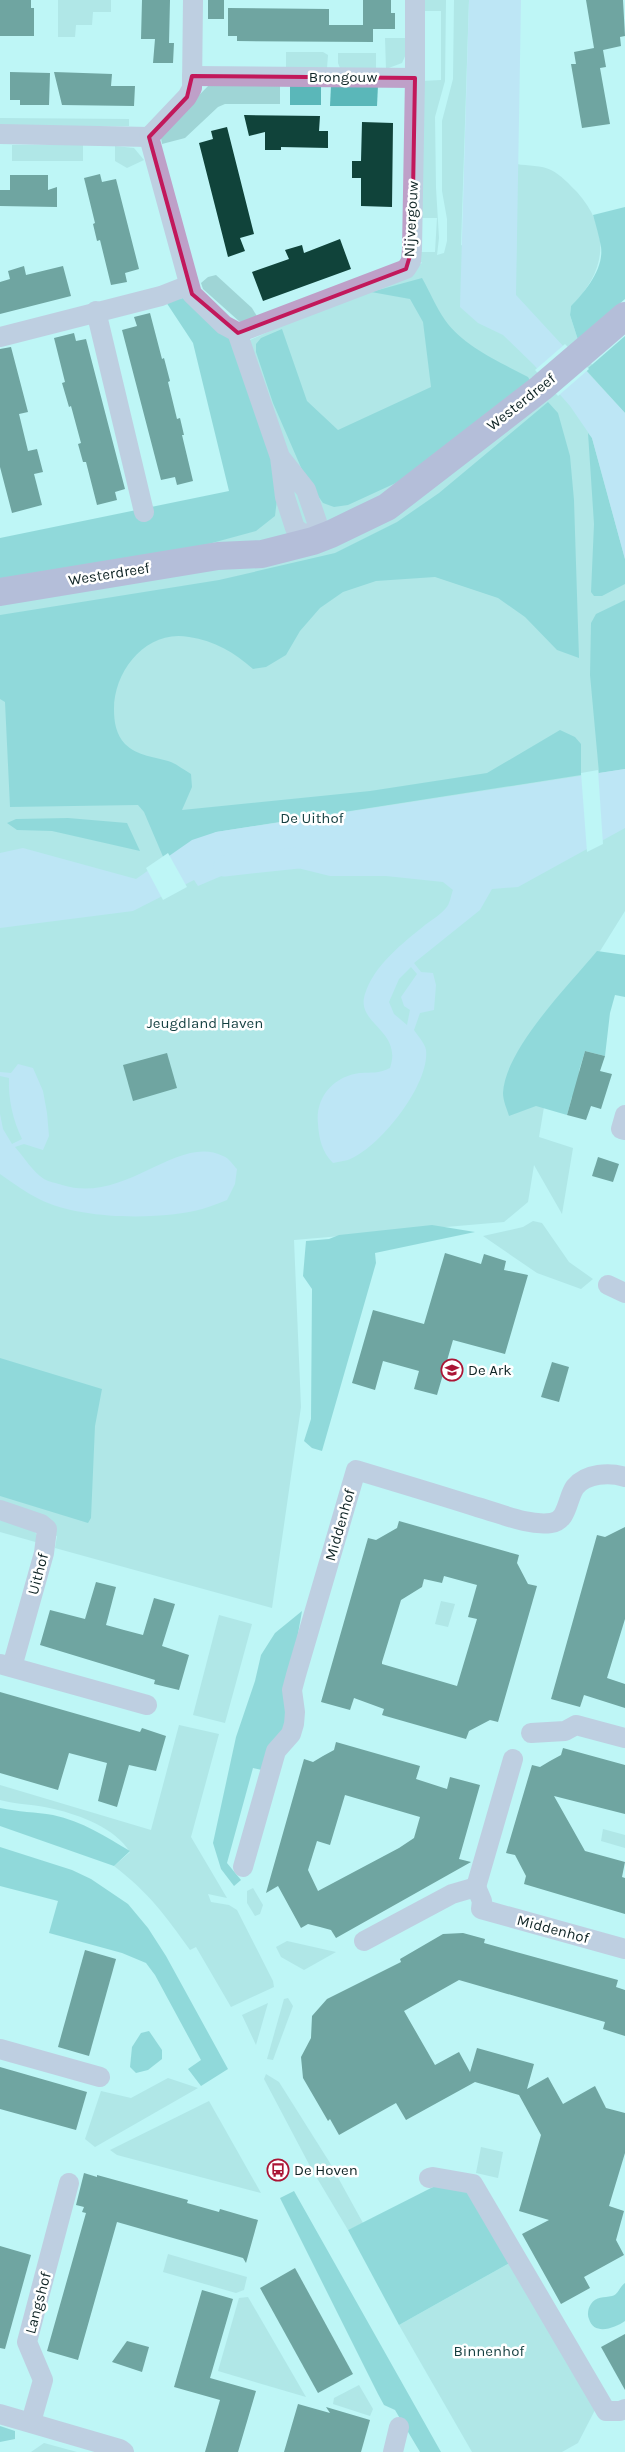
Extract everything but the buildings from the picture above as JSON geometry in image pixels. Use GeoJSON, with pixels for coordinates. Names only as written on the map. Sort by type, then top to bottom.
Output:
{"type":"FeatureCollection","features":[{"type":"Feature","properties":{"kind":"main road","name":"Westerdreef"},"geometry":{"type":"LineString","coordinates":[[0,592],[218,556],[262,554],[308,530],[387,506],[541,388],[625,316]]}},
{"type":"Feature","properties":{"kind":"street"},"geometry":{"type":"LineString","coordinates":[[0,134],[150,137],[187,97],[192,88],[192,0]]}},
{"type":"Feature","properties":{"kind":"street"},"geometry":{"type":"LineString","coordinates":[[415,0],[415,78]]}},
{"type":"Feature","properties":{"kind":"street","name":"Brongouw"},"geometry":{"type":"LineString","coordinates":[[192,76],[415,78]]}},
{"type":"Feature","properties":{"kind":"street","name":"Nijvergouw"},"geometry":{"type":"LineString","coordinates":[[238,333],[406,269],[411,261],[412,249],[415,78]]}},
{"type":"Feature","properties":{"kind":"street"},"geometry":{"type":"LineString","coordinates":[[150,137],[192,294],[224,325],[238,333],[280,457],[306,490],[308,530]]}},
{"type":"Feature","properties":{"kind":"street"},"geometry":{"type":"LineString","coordinates":[[0,337],[160,296],[190,285]]}},
{"type":"Feature","properties":{"kind":"street"},"geometry":{"type":"LineString","coordinates":[[96,311],[144,512]]}},
{"type":"Feature","properties":{"kind":"street"},"geometry":{"type":"LineString","coordinates":[[625,1116],[621,1129],[625,1130]]}},
{"type":"Feature","properties":{"kind":"street","name":"Middenhof"},"geometry":{"type":"LineString","coordinates":[[243,1867],[276,1751],[291,1734],[294,1724],[295,1712],[292,1690],[356,1470],[519,1520],[552,1523],[560,1520],[575,1487],[585,1479],[601,1474],[616,1474],[625,1477]]}},
{"type":"Feature","properties":{"kind":"street","name":"Uithof"},"geometry":{"type":"LineString","coordinates":[[0,1510],[41,1524],[47,1529],[45,1546],[6,1666],[147,1706]]}},
{"type":"Feature","properties":{"kind":"street"},"geometry":{"type":"LineString","coordinates":[[531,1733],[565,1731],[576,1725],[625,1738]]}},
{"type":"Feature","properties":{"kind":"street"},"geometry":{"type":"LineString","coordinates":[[481,1909],[482,1901],[476,1886],[513,1759]]}},
{"type":"Feature","properties":{"kind":"street"},"geometry":{"type":"LineString","coordinates":[[364,1941],[452,1894],[476,1886]]}},
{"type":"Feature","properties":{"kind":"street","name":"Middenhof"},"geometry":{"type":"LineString","coordinates":[[452,1894],[458,1903],[625,1949]]}},
{"type":"Feature","properties":{"kind":"street"},"geometry":{"type":"LineString","coordinates":[[0,2049],[100,2077]]}},
{"type":"Feature","properties":{"kind":"street"},"geometry":{"type":"LineString","coordinates":[[429,2178],[433,2177],[473,2184],[606,2411],[620,2412],[625,2409]]}},
{"type":"Feature","properties":{"kind":"street","name":"Langshof"},"geometry":{"type":"LineString","coordinates":[[31,2422],[43,2380],[27,2342],[69,2183]]}},
{"type":"Feature","properties":{"kind":"street"},"geometry":{"type":"LineString","coordinates":[[0,2414],[120,2448],[124,2452]]}},
{"type":"Feature","properties":{"kind":"street"},"geometry":{"type":"LineString","coordinates":[[393,2452],[400,2427]]}},
{"type":"Feature","properties":{"kind":"highlighted area"},"geometry":{"type":"Polygon","coordinates":[[[192,76],[415,78],[412,249],[406,269],[238,333],[192,294],[149,137],[187,97],[192,76]]]}},
{"type":"Feature","properties":{"kind":"green space"},"geometry":{"type":"Polygon","coordinates":[[[58,0],[111,0],[111,12],[93,12],[92,25],[76,25],[75,37],[58,37],[58,0]]]}},
{"type":"Feature","properties":{"kind":"green space","name":"De Uithof"},"geometry":{"type":"Polygon","coordinates":[[[422,0],[446,0],[445,81],[435,117],[439,238],[437,255],[444,253],[447,241],[447,219],[442,191],[442,121],[453,79],[454,0],[469,0],[461,245],[516,266],[517,164],[547,168],[562,177],[588,206],[600,236],[598,265],[583,293],[571,306],[570,315],[578,340],[575,343],[625,406],[625,911],[559,1017],[539,1137],[573,1148],[562,1214],[534,1165],[528,1202],[504,1222],[294,1240],[301,1407],[272,1608],[55,1548],[57,1536],[0,1517],[0,549],[260,509],[241,344],[422,263],[420,261],[421,252],[435,252],[437,218],[422,218],[422,81],[441,80],[441,11],[422,11],[422,0]]]}},
{"type":"Feature","properties":{"kind":"green space"},"geometry":{"type":"Polygon","coordinates":[[[385,38],[406,38],[406,54],[402,63],[386,69],[385,38]]]}},
{"type":"Feature","properties":{"kind":"green space"},"geometry":{"type":"Polygon","coordinates":[[[286,52],[323,52],[328,55],[327,68],[286,67],[286,52]]]}},
{"type":"Feature","properties":{"kind":"green space"},"geometry":{"type":"Polygon","coordinates":[[[338,53],[376,53],[376,68],[340,68],[338,53]]]}},
{"type":"Feature","properties":{"kind":"green space"},"geometry":{"type":"Polygon","coordinates":[[[210,84],[280,84],[280,104],[225,104],[218,107],[185,138],[162,144],[161,138],[164,131],[210,84]]]}},
{"type":"Feature","properties":{"kind":"green space"},"geometry":{"type":"Polygon","coordinates":[[[0,118],[129,119],[129,126],[0,126],[0,118]]]}},
{"type":"Feature","properties":{"kind":"green space"},"geometry":{"type":"Polygon","coordinates":[[[12,145],[83,145],[83,161],[12,161],[12,145]]]}},
{"type":"Feature","properties":{"kind":"green space"},"geometry":{"type":"Polygon","coordinates":[[[115,146],[134,148],[144,160],[127,168],[115,161],[115,146]]]}},
{"type":"Feature","properties":{"kind":"green space"},"geometry":{"type":"Polygon","coordinates":[[[216,275],[252,308],[258,318],[240,322],[203,289],[201,283],[208,277],[216,275]]]}},
{"type":"Feature","properties":{"kind":"green space"},"geometry":{"type":"Polygon","coordinates":[[[533,1221],[542,1223],[569,1262],[593,1279],[581,1289],[537,1273],[483,1236],[523,1227],[533,1221]]]}},
{"type":"Feature","properties":{"kind":"green space"},"geometry":{"type":"Polygon","coordinates":[[[0,1520],[35,1531],[39,1543],[0,1532],[0,1520]]]}},
{"type":"Feature","properties":{"kind":"green space"},"geometry":{"type":"Polygon","coordinates":[[[441,1601],[455,1604],[448,1627],[435,1624],[441,1601]]]}},
{"type":"Feature","properties":{"kind":"green space"},"geometry":{"type":"Polygon","coordinates":[[[219,1615],[252,1624],[225,1723],[193,1715],[219,1615]]]}},
{"type":"Feature","properties":{"kind":"green space"},"geometry":{"type":"Polygon","coordinates":[[[179,1725],[219,1734],[191,1837],[227,1898],[208,1894],[211,1902],[229,1905],[237,1910],[273,1981],[274,1987],[231,2007],[196,1947],[190,1950],[156,1905],[114,1866],[130,1852],[115,1836],[106,1829],[75,1815],[47,1807],[0,1800],[0,1785],[151,1830],[179,1725]]]}},
{"type":"Feature","properties":{"kind":"green space"},"geometry":{"type":"Polygon","coordinates":[[[603,1829],[625,1835],[625,1848],[601,1841],[603,1829]]]}},
{"type":"Feature","properties":{"kind":"green space"},"geometry":{"type":"Polygon","coordinates":[[[253,1888],[263,1905],[260,1914],[255,1916],[247,1903],[247,1891],[253,1888]]]}},
{"type":"Feature","properties":{"kind":"green space"},"geometry":{"type":"Polygon","coordinates":[[[287,1941],[336,1952],[304,1970],[281,1957],[276,1947],[287,1941]]]}},
{"type":"Feature","properties":{"kind":"green space"},"geometry":{"type":"Polygon","coordinates":[[[288,1998],[293,2006],[273,2060],[267,2059],[284,1999],[288,1998]]]}},
{"type":"Feature","properties":{"kind":"green space"},"geometry":{"type":"Polygon","coordinates":[[[268,2003],[256,2045],[242,2015],[268,2003]]]}},
{"type":"Feature","properties":{"kind":"green space"},"geometry":{"type":"Polygon","coordinates":[[[266,2074],[279,2082],[330,2163],[363,2223],[348,2230],[311,2168],[264,2079],[266,2074]]]}},
{"type":"Feature","properties":{"kind":"green space"},"geometry":{"type":"Polygon","coordinates":[[[168,2078],[198,2088],[95,2147],[85,2139],[101,2091],[131,2098],[168,2078]]]}},
{"type":"Feature","properties":{"kind":"green space"},"geometry":{"type":"Polygon","coordinates":[[[209,2101],[261,2193],[117,2155],[110,2150],[209,2101]]]}},
{"type":"Feature","properties":{"kind":"green space"},"geometry":{"type":"Polygon","coordinates":[[[481,2147],[503,2152],[498,2178],[476,2173],[481,2147]]]}},
{"type":"Feature","properties":{"kind":"green space"},"geometry":{"type":"Polygon","coordinates":[[[168,2254],[247,2277],[244,2290],[236,2293],[163,2272],[168,2254]]]}},
{"type":"Feature","properties":{"kind":"green space","name":"Binnenhof"},"geometry":{"type":"Polygon","coordinates":[[[513,2261],[596,2408],[578,2443],[562,2452],[472,2452],[399,2325],[513,2261]]]}},
{"type":"Feature","properties":{"kind":"green space"},"geometry":{"type":"Polygon","coordinates":[[[248,2297],[306,2397],[218,2371],[239,2298],[248,2297]]]}},
{"type":"Feature","properties":{"kind":"green space"},"geometry":{"type":"Polygon","coordinates":[[[359,2385],[373,2409],[370,2416],[333,2404],[334,2398],[359,2385]]]}},
{"type":"Feature","properties":{"kind":"green space"},"geometry":{"type":"Polygon","coordinates":[[[44,2443],[77,2452],[31,2452],[44,2443]]]}},
{"type":"Feature","properties":{"kind":"shaded area"},"geometry":{"type":"Polygon","coordinates":[[[469,0],[521,0],[516,295],[625,413],[625,559],[592,438],[570,406],[534,365],[503,335],[478,323],[460,307],[469,0]]]}},
{"type":"Feature","properties":{"kind":"shaded area"},"geometry":{"type":"Polygon","coordinates":[[[290,85],[321,85],[321,105],[290,105],[290,85]]]}},
{"type":"Feature","properties":{"kind":"shaded area"},"geometry":{"type":"Polygon","coordinates":[[[331,85],[378,85],[377,106],[330,106],[331,85]]]}},
{"type":"Feature","properties":{"kind":"shaded area"},"geometry":{"type":"Polygon","coordinates":[[[625,207],[625,299],[578,340],[570,315],[571,306],[582,294],[597,272],[600,264],[601,247],[593,215],[625,207]]]}},
{"type":"Feature","properties":{"kind":"shaded area"},"geometry":{"type":"Polygon","coordinates":[[[422,278],[442,315],[453,330],[483,353],[528,377],[532,384],[398,482],[348,505],[334,507],[323,503],[306,479],[273,403],[256,352],[256,344],[261,338],[282,329],[307,401],[338,430],[431,387],[423,322],[410,299],[371,292],[422,278]]]}},
{"type":"Feature","properties":{"kind":"shaded area"},"geometry":{"type":"Polygon","coordinates":[[[183,298],[232,338],[263,420],[278,491],[275,516],[256,531],[190,549],[0,582],[0,538],[229,491],[193,343],[166,302],[183,298]]]}},
{"type":"Feature","properties":{"kind":"shaded area"},"geometry":{"type":"Polygon","coordinates":[[[625,336],[625,413],[586,370],[625,336]]]}},
{"type":"Feature","properties":{"kind":"shaded area"},"geometry":{"type":"Polygon","coordinates":[[[548,402],[558,413],[570,456],[574,500],[579,658],[557,650],[525,617],[498,598],[435,577],[376,581],[343,592],[320,608],[300,631],[286,655],[266,667],[253,669],[239,657],[207,641],[174,636],[160,639],[136,655],[127,667],[120,680],[116,694],[114,719],[119,736],[130,748],[141,754],[171,762],[191,774],[192,787],[182,810],[370,791],[487,773],[560,730],[575,737],[581,744],[581,775],[216,832],[164,859],[144,812],[138,805],[10,807],[5,702],[0,699],[0,615],[219,580],[335,553],[397,522],[439,493],[548,402]]]}},
{"type":"Feature","properties":{"kind":"shaded area"},"geometry":{"type":"Polygon","coordinates":[[[588,433],[592,438],[625,559],[625,584],[602,596],[594,596],[591,592],[594,524],[588,433]]]}},
{"type":"Feature","properties":{"kind":"shaded area"},"geometry":{"type":"Polygon","coordinates":[[[625,600],[625,769],[599,773],[590,675],[591,623],[596,614],[625,600]]]}},
{"type":"Feature","properties":{"kind":"shaded area"},"geometry":{"type":"Polygon","coordinates":[[[625,769],[625,828],[518,887],[492,889],[480,910],[414,963],[421,972],[433,973],[436,985],[434,1010],[420,1013],[414,1030],[423,1042],[426,1050],[425,1064],[420,1080],[412,1097],[401,1113],[374,1143],[348,1160],[333,1163],[326,1154],[320,1140],[318,1114],[323,1097],[334,1083],[342,1078],[390,1068],[392,1055],[390,1045],[367,1013],[364,1004],[365,994],[369,983],[390,955],[447,906],[453,890],[443,882],[386,876],[330,876],[261,859],[198,886],[194,880],[133,911],[0,928],[0,853],[23,848],[136,879],[192,840],[216,832],[625,769]],[[411,967],[399,979],[389,1002],[394,1014],[407,1025],[410,1010],[404,1006],[401,997],[417,974],[411,967]]]}},
{"type":"Feature","properties":{"kind":"shaded area"},"geometry":{"type":"Polygon","coordinates":[[[68,818],[127,823],[140,851],[52,831],[17,830],[7,823],[16,819],[68,818]]]}},
{"type":"Feature","properties":{"kind":"shaded area"},"geometry":{"type":"Polygon","coordinates":[[[597,951],[625,955],[625,997],[615,995],[610,1013],[605,1056],[585,1051],[579,1071],[578,1098],[572,1097],[567,1115],[536,1106],[509,1116],[503,1093],[506,1076],[515,1057],[540,1018],[597,951]]]}},
{"type":"Feature","properties":{"kind":"shaded area"},"geometry":{"type":"Polygon","coordinates":[[[18,1064],[33,1068],[43,1091],[49,1136],[43,1150],[24,1144],[15,1147],[32,1168],[44,1179],[62,1185],[85,1189],[107,1186],[129,1179],[169,1160],[206,1151],[225,1157],[237,1169],[235,1184],[227,1200],[202,1209],[177,1214],[115,1216],[74,1211],[55,1206],[24,1190],[0,1174],[0,1114],[3,1129],[12,1144],[22,1139],[12,1109],[9,1094],[9,1078],[0,1076],[0,1072],[11,1073],[18,1064]]]}},
{"type":"Feature","properties":{"kind":"shaded area"},"geometry":{"type":"Polygon","coordinates":[[[432,1225],[475,1232],[375,1253],[376,1263],[322,1451],[312,1448],[304,1441],[311,1419],[312,1289],[303,1276],[306,1241],[329,1239],[339,1235],[432,1225]]]}},
{"type":"Feature","properties":{"kind":"shaded area"},"geometry":{"type":"Polygon","coordinates":[[[0,1358],[102,1389],[95,1426],[91,1518],[88,1523],[0,1496],[0,1358]]]}},
{"type":"Feature","properties":{"kind":"shaded area"},"geometry":{"type":"Polygon","coordinates":[[[302,1611],[288,1691],[284,1731],[262,1770],[253,1768],[227,1863],[241,1880],[234,1886],[221,1869],[213,1843],[236,1737],[255,1681],[261,1655],[275,1633],[302,1611]]]}},
{"type":"Feature","properties":{"kind":"shaded area"},"geometry":{"type":"Polygon","coordinates":[[[0,1808],[53,1815],[74,1821],[130,1851],[114,1866],[0,1826],[0,1808]]]}},
{"type":"Feature","properties":{"kind":"shaded area"},"geometry":{"type":"Polygon","coordinates":[[[0,1847],[72,1870],[91,1879],[128,1904],[148,1928],[166,1956],[228,2069],[201,2086],[188,2069],[201,2060],[155,1975],[146,1963],[122,1953],[49,1933],[58,1901],[0,1886],[0,1847]]]}},
{"type":"Feature","properties":{"kind":"shaded area"},"geometry":{"type":"Polygon","coordinates":[[[149,2031],[162,2050],[162,2059],[148,2070],[136,2073],[130,2067],[132,2047],[141,2033],[149,2031]]]}},
{"type":"Feature","properties":{"kind":"shaded area"},"geometry":{"type":"Polygon","coordinates":[[[470,2186],[513,2261],[399,2325],[348,2230],[433,2187],[470,2186]]]}},
{"type":"Feature","properties":{"kind":"shaded area"},"geometry":{"type":"Polygon","coordinates":[[[294,2191],[441,2452],[420,2452],[395,2410],[384,2405],[280,2198],[294,2191]]]}},
{"type":"Feature","properties":{"kind":"shaded area"},"geometry":{"type":"Polygon","coordinates":[[[625,2283],[625,2321],[611,2328],[600,2329],[595,2327],[588,2316],[593,2301],[598,2298],[614,2295],[625,2283]]]}},
{"type":"Feature","properties":{"kind":"shaded area"},"geometry":{"type":"Polygon","coordinates":[[[0,2426],[15,2431],[15,2439],[0,2442],[0,2426]]]}},
{"type":"Feature","properties":{"kind":"pier"},"geometry":{"type":"Polygon","coordinates":[[[565,344],[589,369],[558,396],[535,370],[565,344]]]}},
{"type":"Feature","properties":{"kind":"pier"},"geometry":{"type":"Polygon","coordinates":[[[598,770],[603,844],[587,852],[581,773],[598,770]]]}},
{"type":"Feature","properties":{"kind":"pier"},"geometry":{"type":"Polygon","coordinates":[[[168,853],[187,887],[163,900],[146,868],[168,853]]]}},
{"type":"Feature","properties":{"kind":"waterway"},"geometry":{"type":"LineString","coordinates":[[224,866],[298,858]]}},
{"type":"Feature","properties":{"kind":"place","name":"De Ark"},"geometry":{"type":"Point","coordinates":[452,1370]}},
{"type":"Feature","properties":{"kind":"place","name":"De Hoven"},"geometry":{"type":"Point","coordinates":[278,2170]}},
{"type":"Feature","properties":{"kind":"park label","name":"Jeugdland Haven"},"geometry":{"type":"Point","coordinates":[205,1023]}}]}
